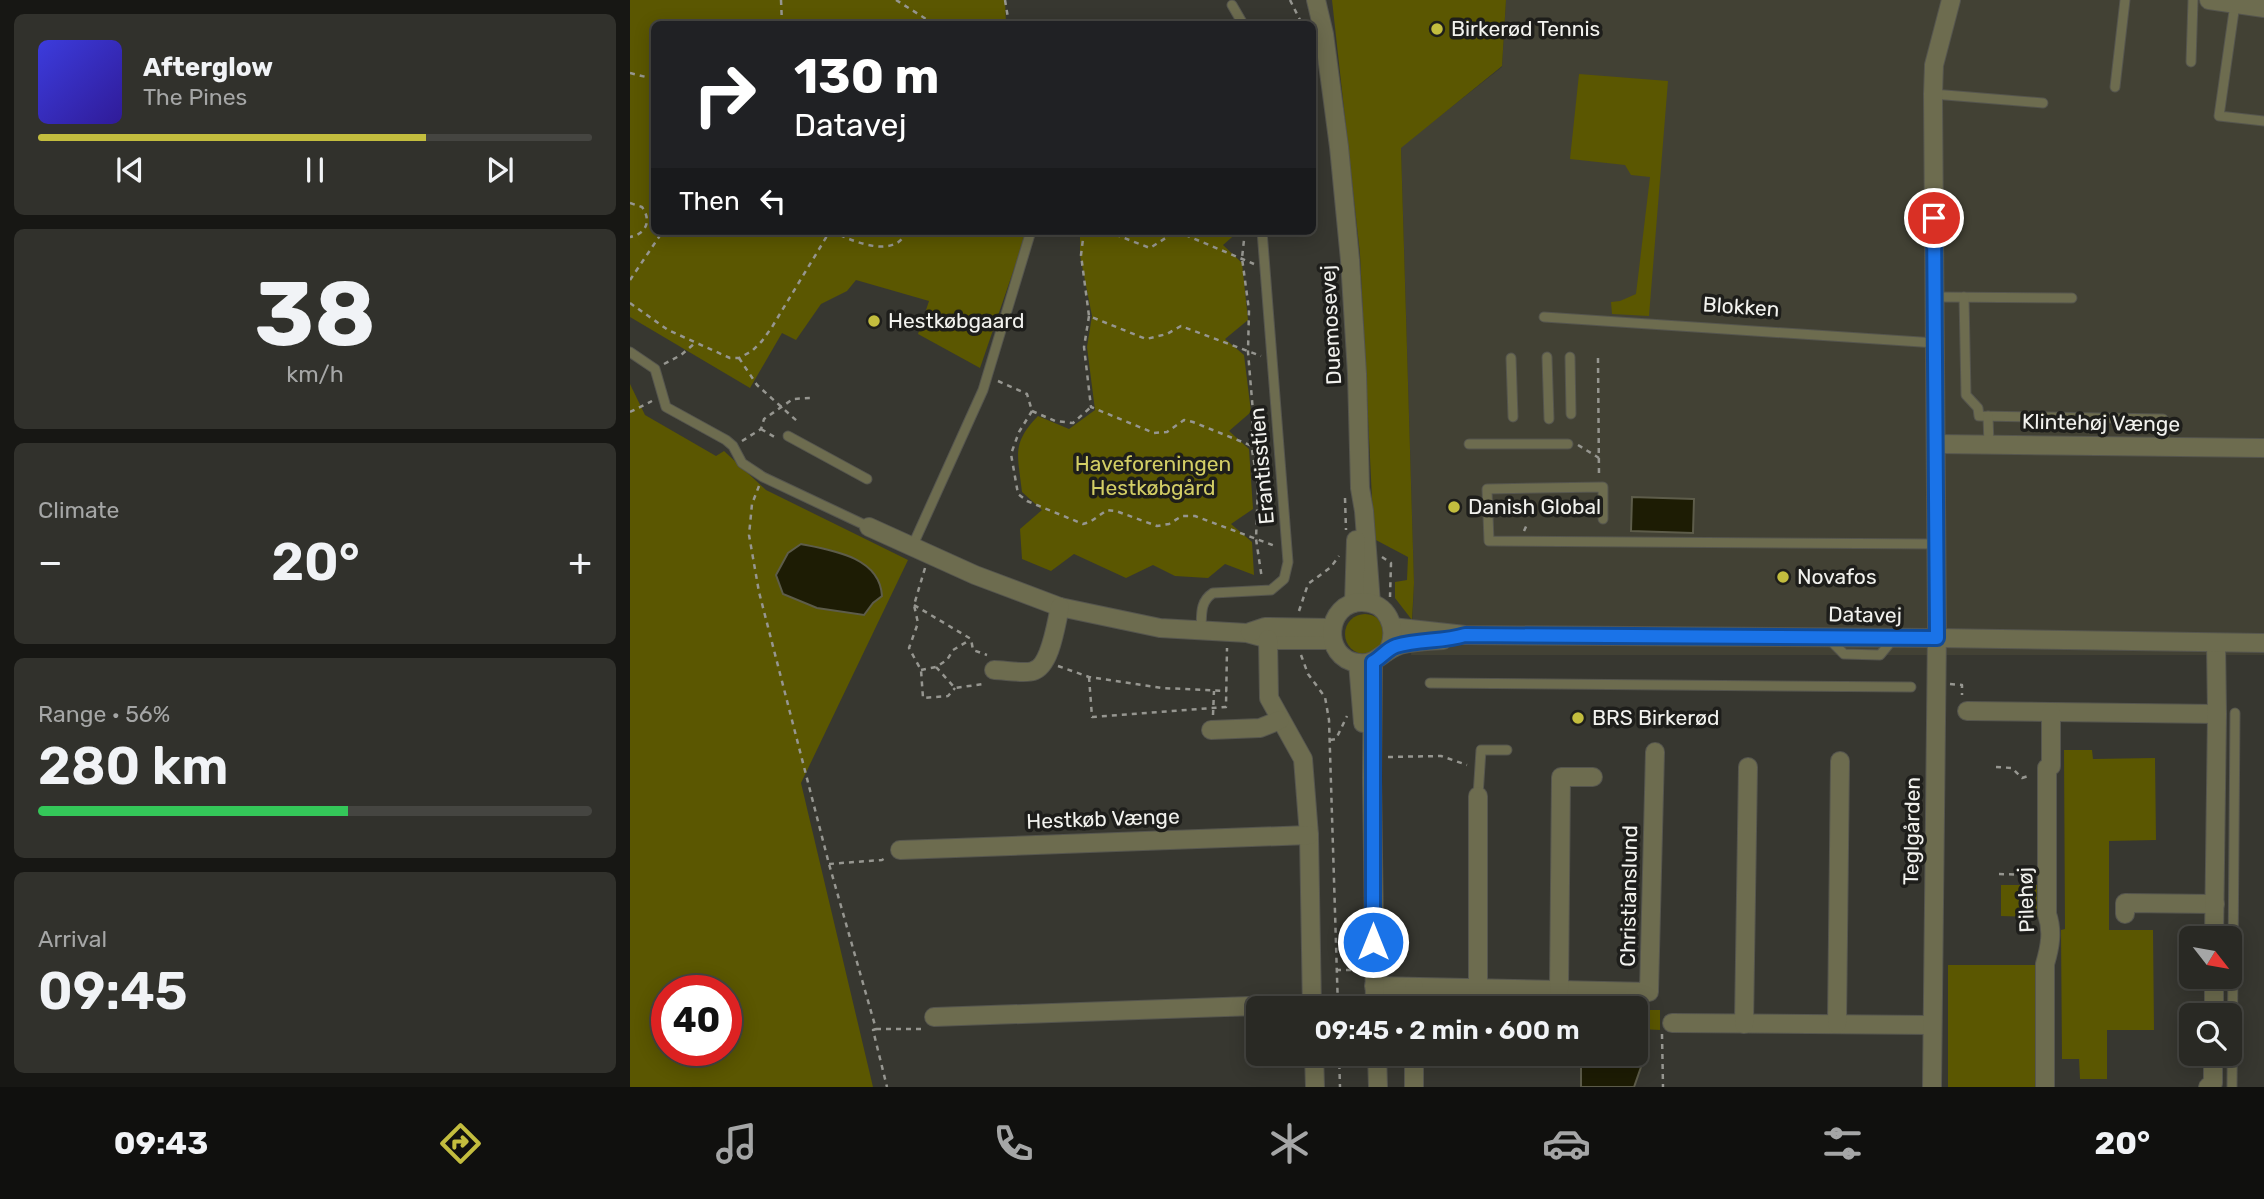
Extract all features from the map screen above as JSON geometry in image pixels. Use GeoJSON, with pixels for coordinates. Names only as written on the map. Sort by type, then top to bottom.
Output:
{"type":"FeatureCollection","features":[{"type":"Feature","properties":{"kind":"street","name":"Duemosevej"},"geometry":{"type":"LineString","coordinates":[[1316,0],[1324,34],[1339,147],[1350,260],[1357,374],[1352,493],[1365,598]]}},
{"type":"Feature","properties":{"kind":"street","name":"Duemosevej"},"geometry":{"type":"LineString","coordinates":[[1324,0],[1324,34]]}},
{"type":"Feature","properties":{"kind":"street"},"geometry":{"type":"LineString","coordinates":[[1937,638],[1933,94],[1934,65],[1951,0]]}},
{"type":"Feature","properties":{"kind":"street"},"geometry":{"type":"LineString","coordinates":[[2209,0],[2264,8]]}},
{"type":"Feature","properties":{"kind":"street","name":"Klintehøj Vænge"},"geometry":{"type":"LineString","coordinates":[[1937,444],[2264,448]]}},
{"type":"Feature","properties":{"kind":"street","name":"Duemosevej"},"geometry":{"type":"LineString","coordinates":[[1352,493],[1367,551],[1365,598]]}},
{"type":"Feature","properties":{"kind":"street"},"geometry":{"type":"LineString","coordinates":[[869,527],[1017,593],[1060,607],[1160,628],[1247,633],[1268,639],[1299,634],[1332,634]]}},
{"type":"Feature","properties":{"kind":"street"},"geometry":{"type":"LineString","coordinates":[[1365,598],[1387,614],[1392,626],[1389,649],[1383,655],[1365,662],[1343,657],[1336,650],[1332,634],[1339,612],[1365,598]]}},
{"type":"Feature","properties":{"kind":"street"},"geometry":{"type":"LineString","coordinates":[[994,670],[1033,671],[1042,666],[1048,657],[1060,607]]}},
{"type":"Feature","properties":{"kind":"street","name":"Datavej"},"geometry":{"type":"LineString","coordinates":[[1392,626],[1465,635],[2264,643]]}},
{"type":"Feature","properties":{"kind":"street"},"geometry":{"type":"LineString","coordinates":[[1247,633],[1265,627],[1299,634]]}},
{"type":"Feature","properties":{"kind":"street","name":"Datavej"},"geometry":{"type":"LineString","coordinates":[[1389,649],[1465,635]]}},
{"type":"Feature","properties":{"kind":"street","name":"Teglgården"},"geometry":{"type":"LineString","coordinates":[[1932,1087],[1937,638]]}},
{"type":"Feature","properties":{"kind":"street"},"geometry":{"type":"LineString","coordinates":[[1268,639],[1269,698],[1303,759],[1309,835],[1312,996]]}},
{"type":"Feature","properties":{"kind":"street"},"geometry":{"type":"LineString","coordinates":[[2214,926],[2226,713],[2216,643]]}},
{"type":"Feature","properties":{"kind":"street"},"geometry":{"type":"LineString","coordinates":[[1365,662],[1367,763],[1377,767],[1375,996]]}},
{"type":"Feature","properties":{"kind":"street"},"geometry":{"type":"LineString","coordinates":[[1967,711],[2226,713]]}},
{"type":"Feature","properties":{"kind":"street","name":"Pilehøj"},"geometry":{"type":"LineString","coordinates":[[2045,1087],[2045,964],[2050,947],[2050,923],[2047,914],[2047,768],[2051,766],[2051,712]]}},
{"type":"Feature","properties":{"kind":"street"},"geometry":{"type":"LineString","coordinates":[[1211,730],[1260,728],[1280,720]]}},
{"type":"Feature","properties":{"kind":"street","name":"Christianslund"},"geometry":{"type":"LineString","coordinates":[[1374,978],[1414,987],[1649,992],[1655,752]]}},
{"type":"Feature","properties":{"kind":"street"},"geometry":{"type":"LineString","coordinates":[[1836,1024],[1840,761]]}},
{"type":"Feature","properties":{"kind":"street"},"geometry":{"type":"LineString","coordinates":[[1744,1024],[1748,767]]}},
{"type":"Feature","properties":{"kind":"street"},"geometry":{"type":"LineString","coordinates":[[1559,990],[1561,777],[1593,776]]}},
{"type":"Feature","properties":{"kind":"street"},"geometry":{"type":"LineString","coordinates":[[1478,796],[1478,988]]}},
{"type":"Feature","properties":{"kind":"street","name":"Hestkøb Vænge"},"geometry":{"type":"LineString","coordinates":[[900,850],[1309,835]]}},
{"type":"Feature","properties":{"kind":"street"},"geometry":{"type":"LineString","coordinates":[[2125,914],[2125,904],[2215,904]]}},
{"type":"Feature","properties":{"kind":"street"},"geometry":{"type":"LineString","coordinates":[[1414,987],[1414,996]]}},
{"type":"Feature","properties":{"kind":"street"},"geometry":{"type":"LineString","coordinates":[[934,1017],[1246,1008]]}},
{"type":"Feature","properties":{"kind":"street"},"geometry":{"type":"LineString","coordinates":[[1667,1028],[1744,1024],[1931,1025]]}},
{"type":"Feature","properties":{"kind":"street"},"geometry":{"type":"LineString","coordinates":[[1314,1066],[1315,1087]]}},
{"type":"Feature","properties":{"kind":"street"},"geometry":{"type":"LineString","coordinates":[[1377,1066],[1378,1087]]}},
{"type":"Feature","properties":{"kind":"street"},"geometry":{"type":"LineString","coordinates":[[1414,1066],[1414,1087]]}},
{"type":"Feature","properties":{"kind":"street"},"geometry":{"type":"LineString","coordinates":[[2208,1087],[2213,1083],[2213,1066]]}},
{"type":"Feature","properties":{"kind":"lane"},"geometry":{"type":"LineString","coordinates":[[2115,87],[2125,0]]}},
{"type":"Feature","properties":{"kind":"lane"},"geometry":{"type":"LineString","coordinates":[[2191,62],[2193,0]]}},
{"type":"Feature","properties":{"kind":"lane"},"geometry":{"type":"LineString","coordinates":[[2235,4],[2219,116],[2264,121]]}},
{"type":"Feature","properties":{"kind":"lane"},"geometry":{"type":"LineString","coordinates":[[1232,5],[1241,21]]}},
{"type":"Feature","properties":{"kind":"lane"},"geometry":{"type":"LineString","coordinates":[[1933,94],[2043,103]]}},
{"type":"Feature","properties":{"kind":"lane"},"geometry":{"type":"LineString","coordinates":[[920,551],[983,390],[1030,235]]}},
{"type":"Feature","properties":{"kind":"lane","name":"Erantisstien"},"geometry":{"type":"LineString","coordinates":[[1262,235],[1288,562],[1284,579],[1279,586],[1264,592]]}},
{"type":"Feature","properties":{"kind":"lane"},"geometry":{"type":"LineString","coordinates":[[1935,298],[2072,298]]}},
{"type":"Feature","properties":{"kind":"lane"},"geometry":{"type":"LineString","coordinates":[[1964,298],[1966,395],[1978,408],[1979,416],[2163,419],[2165,447]]}},
{"type":"Feature","properties":{"kind":"lane","name":"Blokken"},"geometry":{"type":"LineString","coordinates":[[1544,317],[1936,343]]}},
{"type":"Feature","properties":{"kind":"lane"},"geometry":{"type":"LineString","coordinates":[[630,352],[655,369],[666,407],[726,440],[733,446],[741,463],[763,477],[869,527]]}},
{"type":"Feature","properties":{"kind":"lane"},"geometry":{"type":"LineString","coordinates":[[1547,357],[1549,419]]}},
{"type":"Feature","properties":{"kind":"lane"},"geometry":{"type":"LineString","coordinates":[[1570,357],[1571,414]]}},
{"type":"Feature","properties":{"kind":"lane"},"geometry":{"type":"LineString","coordinates":[[1511,358],[1513,417]]}},
{"type":"Feature","properties":{"kind":"lane"},"geometry":{"type":"LineString","coordinates":[[1988,416],[1989,444]]}},
{"type":"Feature","properties":{"kind":"lane"},"geometry":{"type":"LineString","coordinates":[[786,439],[867,479]]}},
{"type":"Feature","properties":{"kind":"lane"},"geometry":{"type":"LineString","coordinates":[[1469,444],[1569,444]]}},
{"type":"Feature","properties":{"kind":"lane"},"geometry":{"type":"LineString","coordinates":[[1603,519],[1603,487],[1487,489],[1489,541],[1937,544]]}},
{"type":"Feature","properties":{"kind":"lane"},"geometry":{"type":"LineString","coordinates":[[1200,631],[1206,597],[1213,593],[1264,592]]}},
{"type":"Feature","properties":{"kind":"lane"},"geometry":{"type":"LineString","coordinates":[[1430,682],[1911,687]]}},
{"type":"Feature","properties":{"kind":"lane"},"geometry":{"type":"LineString","coordinates":[[2226,713],[2232,1087]]}},
{"type":"Feature","properties":{"kind":"lane"},"geometry":{"type":"LineString","coordinates":[[1478,796],[1482,750],[1507,750]]}},
{"type":"Feature","properties":{"kind":"path"},"geometry":{"type":"LineString","coordinates":[[781,0],[782,21]]}},
{"type":"Feature","properties":{"kind":"path"},"geometry":{"type":"LineString","coordinates":[[896,0],[929,21]]}},
{"type":"Feature","properties":{"kind":"path"},"geometry":{"type":"LineString","coordinates":[[1005,0],[1008,21]]}},
{"type":"Feature","properties":{"kind":"path"},"geometry":{"type":"LineString","coordinates":[[1290,0],[1300,21]]}},
{"type":"Feature","properties":{"kind":"path"},"geometry":{"type":"LineString","coordinates":[[630,73],[651,78]]}},
{"type":"Feature","properties":{"kind":"path"},"geometry":{"type":"LineString","coordinates":[[630,203],[642,208],[647,218],[645,229],[630,237]]}},
{"type":"Feature","properties":{"kind":"path"},"geometry":{"type":"LineString","coordinates":[[630,280],[660,235]]}},
{"type":"Feature","properties":{"kind":"path"},"geometry":{"type":"LineString","coordinates":[[630,303],[668,330],[730,358],[739,358],[752,351],[772,327],[828,235]]}},
{"type":"Feature","properties":{"kind":"path"},"geometry":{"type":"LineString","coordinates":[[839,235],[876,246],[896,243],[905,235]]}},
{"type":"Feature","properties":{"kind":"path"},"geometry":{"type":"LineString","coordinates":[[1084,235],[1081,255],[1089,316],[1084,347],[1091,407]]}},
{"type":"Feature","properties":{"kind":"path"},"geometry":{"type":"LineString","coordinates":[[1116,235],[1150,248],[1170,235]]}},
{"type":"Feature","properties":{"kind":"path"},"geometry":{"type":"LineString","coordinates":[[1184,235],[1265,269]]}},
{"type":"Feature","properties":{"kind":"path"},"geometry":{"type":"LineString","coordinates":[[1245,235],[1242,258],[1249,310],[1248,352],[1254,412],[1251,444],[1258,485],[1256,539],[1264,592]]}},
{"type":"Feature","properties":{"kind":"path"},"geometry":{"type":"LineString","coordinates":[[1089,316],[1146,339],[1167,334],[1181,326],[1272,359]]}},
{"type":"Feature","properties":{"kind":"path"},"geometry":{"type":"LineString","coordinates":[[655,369],[681,355],[695,342]]}},
{"type":"Feature","properties":{"kind":"path"},"geometry":{"type":"LineString","coordinates":[[739,358],[757,385],[797,421]]}},
{"type":"Feature","properties":{"kind":"path"},"geometry":{"type":"LineString","coordinates":[[1598,358],[1599,487]]}},
{"type":"Feature","properties":{"kind":"path"},"geometry":{"type":"LineString","coordinates":[[986,376],[1027,394],[1032,411],[1019,432],[1011,454],[1018,494],[1027,501],[1083,524],[1107,510],[1157,526],[1169,524],[1182,516],[1195,516],[1287,550]]}},
{"type":"Feature","properties":{"kind":"path"},"geometry":{"type":"LineString","coordinates":[[630,412],[663,397]]}},
{"type":"Feature","properties":{"kind":"path"},"geometry":{"type":"LineString","coordinates":[[733,446],[761,429],[764,419],[793,398],[811,398]]}},
{"type":"Feature","properties":{"kind":"path"},"geometry":{"type":"LineString","coordinates":[[1032,411],[1055,421],[1073,423],[1091,407]]}},
{"type":"Feature","properties":{"kind":"path"},"geometry":{"type":"LineString","coordinates":[[1091,407],[1154,433],[1167,432],[1184,420],[1194,422],[1278,457]]}},
{"type":"Feature","properties":{"kind":"path"},"geometry":{"type":"LineString","coordinates":[[761,429],[786,439]]}},
{"type":"Feature","properties":{"kind":"path"},"geometry":{"type":"LineString","coordinates":[[1569,444],[1579,445],[1599,458]]}},
{"type":"Feature","properties":{"kind":"path"},"geometry":{"type":"LineString","coordinates":[[763,477],[752,504],[749,535],[759,592],[829,864],[876,1029],[873,1030],[887,1087]]}},
{"type":"Feature","properties":{"kind":"path"},"geometry":{"type":"LineString","coordinates":[[1346,533],[1352,493]]}},
{"type":"Feature","properties":{"kind":"path"},"geometry":{"type":"LineString","coordinates":[[1337,996],[1329,720],[1325,697],[1302,662],[1298,647],[1298,612],[1308,584],[1331,567],[1343,547]]}},
{"type":"Feature","properties":{"kind":"path"},"geometry":{"type":"LineString","coordinates":[[914,606],[971,639],[973,650],[993,658],[994,670],[982,684],[955,688],[948,696],[923,698],[921,670],[909,648],[918,623],[914,606],[920,551]]}},
{"type":"Feature","properties":{"kind":"path"},"geometry":{"type":"LineString","coordinates":[[1365,598],[1377,589],[1390,600],[1391,563],[1367,551]]}},
{"type":"Feature","properties":{"kind":"path"},"geometry":{"type":"LineString","coordinates":[[1089,677],[1092,717],[1226,707],[1227,632]]}},
{"type":"Feature","properties":{"kind":"path"},"geometry":{"type":"LineString","coordinates":[[921,670],[936,667],[947,660],[953,650],[971,639]]}},
{"type":"Feature","properties":{"kind":"path"},"geometry":{"type":"LineString","coordinates":[[1048,657],[1060,668],[1089,677],[1162,688],[1227,691]]}},
{"type":"Feature","properties":{"kind":"path"},"geometry":{"type":"LineString","coordinates":[[936,667],[955,688]]}},
{"type":"Feature","properties":{"kind":"path"},"geometry":{"type":"LineString","coordinates":[[1937,683],[1962,685],[1963,704],[1967,711]]}},
{"type":"Feature","properties":{"kind":"path"},"geometry":{"type":"LineString","coordinates":[[1211,730],[1214,691]]}},
{"type":"Feature","properties":{"kind":"path"},"geometry":{"type":"LineString","coordinates":[[1377,767],[1441,756],[1480,770]]}},
{"type":"Feature","properties":{"kind":"path"},"geometry":{"type":"LineString","coordinates":[[1996,767],[2012,768],[2022,778],[2047,768]]}},
{"type":"Feature","properties":{"kind":"path"},"geometry":{"type":"LineString","coordinates":[[829,864],[882,860],[900,850]]}},
{"type":"Feature","properties":{"kind":"path"},"geometry":{"type":"LineString","coordinates":[[2019,874],[2021,866]]}},
{"type":"Feature","properties":{"kind":"path"},"geometry":{"type":"LineString","coordinates":[[1998,874],[2037,875]]}},
{"type":"Feature","properties":{"kind":"path"},"geometry":{"type":"LineString","coordinates":[[1336,970],[1374,978]]}},
{"type":"Feature","properties":{"kind":"path"},"geometry":{"type":"LineString","coordinates":[[876,1029],[934,1028],[934,1017]]}},
{"type":"Feature","properties":{"kind":"path"},"geometry":{"type":"LineString","coordinates":[[1663,1087],[1667,1028]]}},
{"type":"Feature","properties":{"kind":"path"},"geometry":{"type":"LineString","coordinates":[[1339,1066],[1340,1087]]}},
{"type":"Feature","properties":{"kind":"shaded area"},"geometry":{"type":"Polygon","coordinates":[[[1506,0],[2264,0],[2264,655],[1411,655],[1414,583],[1401,147],[1502,67],[1506,0]]]}},
{"type":"Feature","properties":{"kind":"shaded area"},"geometry":{"type":"Polygon","coordinates":[[[1632,497],[1694,499],[1693,533],[1631,531],[1632,497]]]}},
{"type":"Feature","properties":{"kind":"shaded area"},"geometry":{"type":"Polygon","coordinates":[[[801,544],[840,553],[864,564],[873,572],[882,596],[864,615],[817,608],[783,594],[776,575],[788,553],[801,544]]]}},
{"type":"Feature","properties":{"kind":"shaded area"},"geometry":{"type":"Polygon","coordinates":[[[1581,1066],[1641,1067],[1634,1087],[1581,1087],[1581,1066]]]}},
{"type":"Feature","properties":{"kind":"green space"},"geometry":{"type":"Polygon","coordinates":[[[630,0],[1005,0],[1006,21],[651,21],[651,235],[1026,235],[980,368],[918,334],[929,301],[856,280],[847,291],[821,304],[796,340],[782,333],[750,388],[630,317],[630,0]]]}},
{"type":"Feature","properties":{"kind":"green space"},"geometry":{"type":"Polygon","coordinates":[[[1332,0],[1506,0],[1502,66],[1401,148],[1414,583],[1412,620],[1395,598],[1395,582],[1407,580],[1408,557],[1374,539],[1360,254],[1332,0]]]}},
{"type":"Feature","properties":{"kind":"green space"},"geometry":{"type":"Polygon","coordinates":[[[1579,74],[1668,81],[1649,316],[1612,314],[1611,302],[1636,294],[1650,177],[1631,175],[1625,165],[1570,159],[1579,74]]]}},
{"type":"Feature","properties":{"kind":"green space","name":"Haveforeningen Hestkøbgård"},"geometry":{"type":"Polygon","coordinates":[[[1080,235],[1234,235],[1223,245],[1242,263],[1248,320],[1225,339],[1244,355],[1251,412],[1229,431],[1249,449],[1253,509],[1231,524],[1252,542],[1254,575],[1225,564],[1208,578],[1175,576],[1153,565],[1126,578],[1074,554],[1051,571],[1022,559],[1020,529],[1042,510],[1022,492],[1018,451],[1024,434],[1038,416],[1069,429],[1095,410],[1087,347],[1092,316],[1080,255],[1080,235]]]}},
{"type":"Feature","properties":{"kind":"green space"},"geometry":{"type":"Polygon","coordinates":[[[630,384],[645,415],[716,456],[724,451],[766,490],[908,560],[801,783],[873,1087],[630,1087],[630,384]]]}},
{"type":"Feature","properties":{"kind":"green space"},"geometry":{"type":"Polygon","coordinates":[[[1365,614],[1373,615],[1379,620],[1384,626],[1384,642],[1379,648],[1373,653],[1365,654],[1357,653],[1351,648],[1346,642],[1345,634],[1346,626],[1351,620],[1357,615],[1365,614]]]}},
{"type":"Feature","properties":{"kind":"green space"},"geometry":{"type":"Polygon","coordinates":[[[2064,750],[2092,750],[2093,759],[2155,758],[2156,840],[2109,841],[2109,930],[2153,930],[2154,1030],[2107,1030],[2107,1079],[2080,1079],[2079,1059],[2062,1059],[2061,930],[2065,929],[2064,750]]]}},
{"type":"Feature","properties":{"kind":"green space"},"geometry":{"type":"Polygon","coordinates":[[[2001,885],[2038,885],[2038,917],[2001,916],[2001,885]]]}},
{"type":"Feature","properties":{"kind":"green space"},"geometry":{"type":"Polygon","coordinates":[[[1948,965],[2037,965],[2036,1087],[1948,1087],[1948,965]]]}},
{"type":"Feature","properties":{"kind":"green space"},"geometry":{"type":"Polygon","coordinates":[[[1648,1010],[1660,1010],[1660,1030],[1648,1029],[1648,1010]]]}},
{"type":"Feature","properties":{"kind":"place","name":"Birkerød Tennis"},"geometry":{"type":"Point","coordinates":[1437,29]}},
{"type":"Feature","properties":{"kind":"place","name":"Hestkøbgaard"},"geometry":{"type":"Point","coordinates":[874,321]}},
{"type":"Feature","properties":{"kind":"place","name":"Danish Global"},"geometry":{"type":"Point","coordinates":[1454,507]}},
{"type":"Feature","properties":{"kind":"place","name":"Novafos"},"geometry":{"type":"Point","coordinates":[1783,577]}},
{"type":"Feature","properties":{"kind":"place","name":"BRS Birkerød"},"geometry":{"type":"Point","coordinates":[1578,718]}},
{"type":"Feature","properties":{"kind":"route"},"geometry":{"type":"LineString","coordinates":[[1373,942],[1373,662],[1389,649],[1465,635],[1937,638],[1934,218]]}}]}
